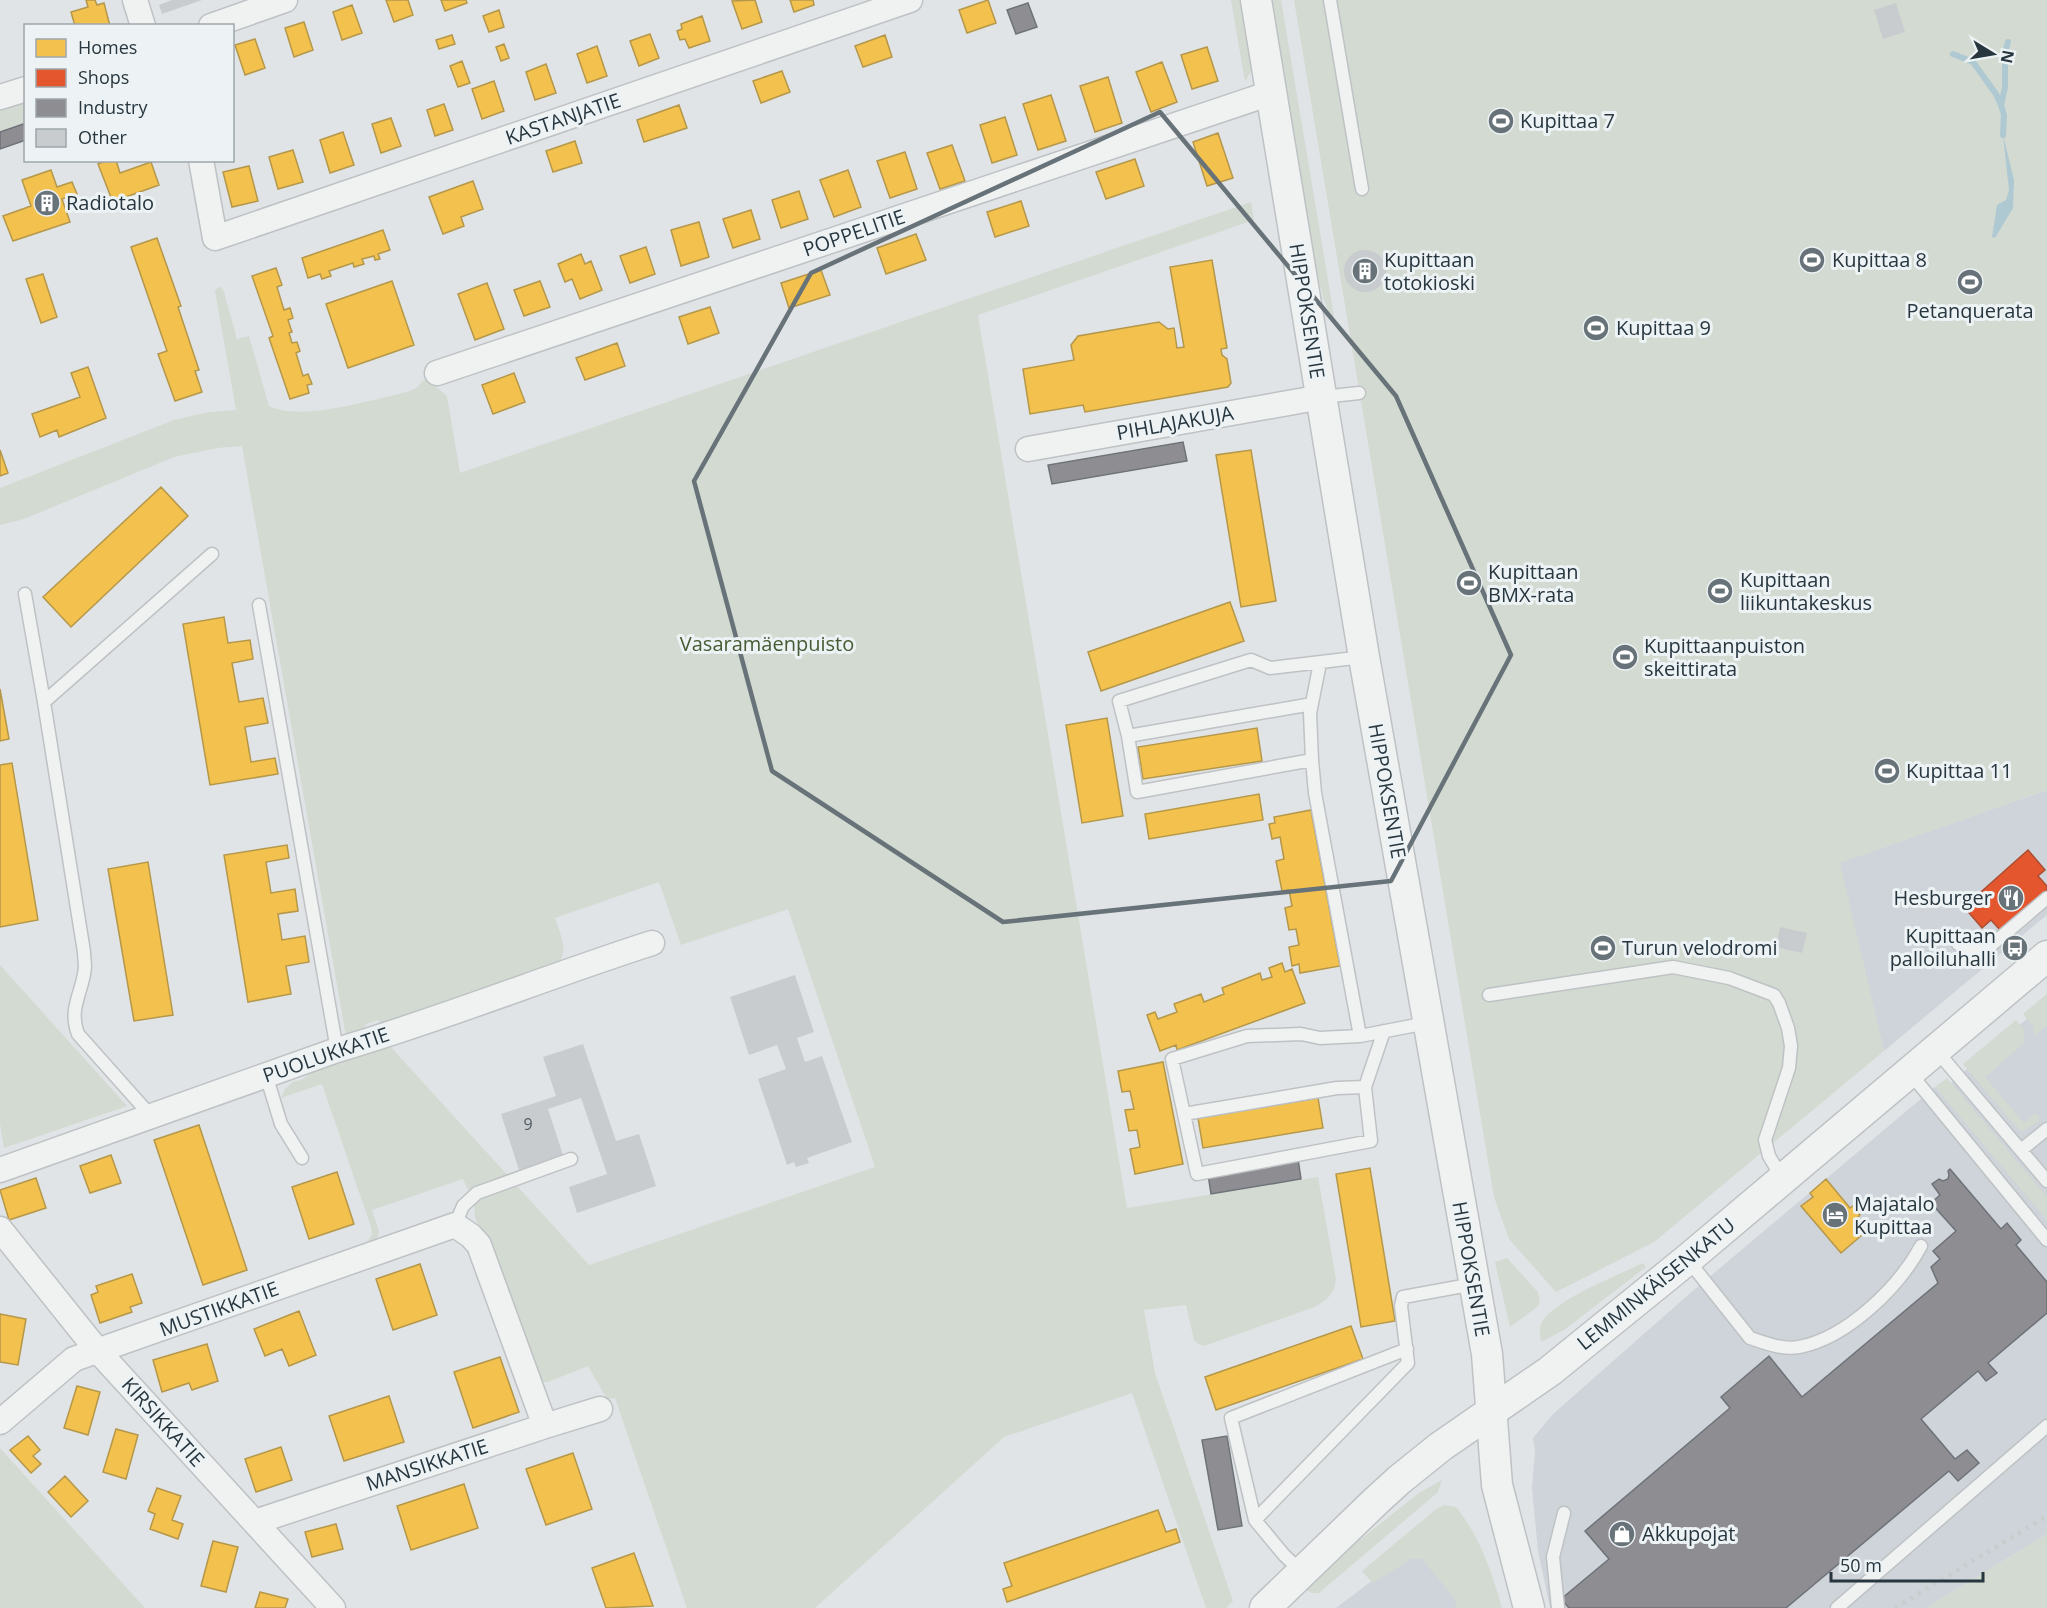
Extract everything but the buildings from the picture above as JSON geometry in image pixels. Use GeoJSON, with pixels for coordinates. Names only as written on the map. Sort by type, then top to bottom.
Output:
{"type":"FeatureCollection","features":[{"type":"Feature","properties":{"kind":"street"},"geometry":{"type":"LineString","coordinates":[[135,0],[142,24]]}},
{"type":"Feature","properties":{"kind":"street"},"geometry":{"type":"LineString","coordinates":[[217,24],[285,0]]}},
{"type":"Feature","properties":{"kind":"street","name":"KASTANJATIE"},"geometry":{"type":"LineString","coordinates":[[201,162],[215,238],[910,0]]}},
{"type":"Feature","properties":{"kind":"street","name":"HIPPOKSENTIE"},"geometry":{"type":"LineString","coordinates":[[1256,0],[1364,657],[1487,1354],[1497,1485],[1525,1594]]}},
{"type":"Feature","properties":{"kind":"street"},"geometry":{"type":"LineString","coordinates":[[0,98],[24,90]]}},
{"type":"Feature","properties":{"kind":"street","name":"POPPELITIE"},"geometry":{"type":"LineString","coordinates":[[437,373],[1271,93]]}},
{"type":"Feature","properties":{"kind":"street","name":"PIHLAJAKUJA"},"geometry":{"type":"LineString","coordinates":[[1028,449],[1322,397]]}},
{"type":"Feature","properties":{"kind":"street","name":"PUOLUKKATIE"},"geometry":{"type":"LineString","coordinates":[[0,1170],[337,1050],[376,1039],[571,969],[652,944]]}},
{"type":"Feature","properties":{"kind":"street","name":"LEMMINKÄISENKATU"},"geometry":{"type":"LineString","coordinates":[[1265,1608],[1399,1480],[1440,1447],[1550,1371],[1688,1259],[2047,956]]}},
{"type":"Feature","properties":{"kind":"street"},"geometry":{"type":"LineString","coordinates":[[455,1225],[479,1245],[545,1426]]}},
{"type":"Feature","properties":{"kind":"street","name":"MUSTIKKATIE"},"geometry":{"type":"LineString","coordinates":[[0,1422],[74,1359],[455,1225]]}},
{"type":"Feature","properties":{"kind":"street","name":"KIRSIKKATIE"},"geometry":{"type":"LineString","coordinates":[[0,1229],[97,1350],[333,1608]]}},
{"type":"Feature","properties":{"kind":"street","name":"MANSIKKATIE"},"geometry":{"type":"LineString","coordinates":[[255,1522],[600,1410]]}},
{"type":"Feature","properties":{"kind":"lane"},"geometry":{"type":"LineString","coordinates":[[1330,0],[1362,189]]}},
{"type":"Feature","properties":{"kind":"lane"},"geometry":{"type":"LineString","coordinates":[[1322,397],[1359,393]]}},
{"type":"Feature","properties":{"kind":"lane"},"geometry":{"type":"LineString","coordinates":[[44,702],[212,554]]}},
{"type":"Feature","properties":{"kind":"lane"},"geometry":{"type":"LineString","coordinates":[[24,594],[44,702],[84,952],[85,967],[74,1023],[78,1034],[151,1116]]}},
{"type":"Feature","properties":{"kind":"lane"},"geometry":{"type":"LineString","coordinates":[[259,605],[337,1050]]}},
{"type":"Feature","properties":{"kind":"lane"},"geometry":{"type":"LineString","coordinates":[[1312,760],[1137,792],[1128,736],[1119,701],[1251,660],[1270,668],[1364,657]]}},
{"type":"Feature","properties":{"kind":"lane"},"geometry":{"type":"LineString","coordinates":[[1320,663],[1310,713],[1315,793],[1360,1036]]}},
{"type":"Feature","properties":{"kind":"lane"},"geometry":{"type":"LineString","coordinates":[[1128,736],[1312,704]]}},
{"type":"Feature","properties":{"kind":"lane"},"geometry":{"type":"LineString","coordinates":[[1958,944],[1976,950],[1988,948],[2047,898]]}},
{"type":"Feature","properties":{"kind":"lane"},"geometry":{"type":"LineString","coordinates":[[1489,995],[1672,967],[1729,978],[1774,995],[1788,1028],[1791,1059],[1765,1140],[1769,1156],[1783,1179]]}},
{"type":"Feature","properties":{"kind":"lane"},"geometry":{"type":"LineString","coordinates":[[1383,1032],[1365,1087],[1371,1141],[1197,1174],[1173,1059],[1247,1036],[1301,1034],[1320,1038],[1360,1036],[1427,1023]]}},
{"type":"Feature","properties":{"kind":"lane"},"geometry":{"type":"LineString","coordinates":[[1936,1050],[2047,1181]]}},
{"type":"Feature","properties":{"kind":"lane"},"geometry":{"type":"LineString","coordinates":[[1910,1073],[2047,1240]]}},
{"type":"Feature","properties":{"kind":"lane"},"geometry":{"type":"LineString","coordinates":[[266,1075],[282,1124],[302,1158]]}},
{"type":"Feature","properties":{"kind":"lane"},"geometry":{"type":"LineString","coordinates":[[1184,1114],[1337,1088],[1365,1087]]}},
{"type":"Feature","properties":{"kind":"lane"},"geometry":{"type":"LineString","coordinates":[[2021,1150],[2047,1129]]}},
{"type":"Feature","properties":{"kind":"lane"},"geometry":{"type":"LineString","coordinates":[[455,1225],[463,1206],[477,1193],[571,1159]]}},
{"type":"Feature","properties":{"kind":"lane"},"geometry":{"type":"LineString","coordinates":[[1688,1259],[1750,1338],[1763,1343],[1798,1347],[1822,1340],[1847,1325],[1877,1301],[1911,1265],[1920,1246]]}},
{"type":"Feature","properties":{"kind":"lane"},"geometry":{"type":"LineString","coordinates":[[1256,1520],[1408,1363],[1401,1306],[1403,1297],[1474,1284]]}},
{"type":"Feature","properties":{"kind":"lane"},"geometry":{"type":"LineString","coordinates":[[1302,1572],[1284,1555],[1256,1520],[1231,1418],[1407,1350]]}},
{"type":"Feature","properties":{"kind":"lane"},"geometry":{"type":"LineString","coordinates":[[1836,1608],[2047,1426]]}},
{"type":"Feature","properties":{"kind":"lane"},"geometry":{"type":"LineString","coordinates":[[1558,1608],[1553,1557],[1564,1513]]}},
{"type":"Feature","properties":{"kind":"highlighted area"},"geometry":{"type":"Polygon","coordinates":[[[1160,112],[1396,396],[1511,655],[1391,881],[1003,922],[772,771],[694,481],[811,273],[1160,112]]]}},
{"type":"Feature","properties":{"kind":"shaded area"},"geometry":{"type":"Polygon","coordinates":[[[2047,790],[2047,915],[1884,1051],[1839,863],[2047,790]]]}},
{"type":"Feature","properties":{"kind":"shaded area"},"geometry":{"type":"Polygon","coordinates":[[[2047,1002],[2047,1534],[1926,1608],[1550,1608],[1538,1551],[1532,1488],[1535,1451],[1533,1438],[1553,1414],[1688,1295],[1935,1087],[1940,1092],[2047,1002]]]}},
{"type":"Feature","properties":{"kind":"shaded area"},"geometry":{"type":"Polygon","coordinates":[[[1418,1546],[1468,1608],[1336,1608],[1418,1546]]]}},
{"type":"Feature","properties":{"kind":"green space"},"geometry":{"type":"Polygon","coordinates":[[[1231,0],[1240,0],[1251,63],[1251,71],[1245,82],[1231,0]]]}},
{"type":"Feature","properties":{"kind":"green space"},"geometry":{"type":"Polygon","coordinates":[[[1270,0],[1281,0],[1334,316],[1330,316],[1314,263],[1270,0]]]}},
{"type":"Feature","properties":{"kind":"green space","name":"Kupittaan liikuntakeskus"},"geometry":{"type":"Polygon","coordinates":[[[1294,0],[2047,0],[2047,790],[1840,863],[1884,1051],[1654,1242],[1556,1292],[1509,1239],[1494,1197],[1294,0]]]}},
{"type":"Feature","properties":{"kind":"green space"},"geometry":{"type":"Polygon","coordinates":[[[24,101],[24,123],[0,132],[0,110],[24,101]]]}},
{"type":"Feature","properties":{"kind":"green space","name":"Vasaramäenpuisto"},"geometry":{"type":"Polygon","coordinates":[[[1251,202],[1254,220],[978,315],[1127,1208],[1318,1177],[1336,1279],[1334,1289],[1325,1300],[1312,1308],[1204,1346],[1194,1340],[1186,1305],[1144,1310],[1155,1373],[1233,1601],[1226,1608],[1206,1608],[1132,1393],[1004,1437],[815,1608],[687,1608],[615,1398],[607,1399],[588,1366],[548,1382],[540,1382],[475,1217],[473,1188],[468,1190],[463,1179],[372,1210],[379,1232],[378,1237],[365,1245],[372,1235],[371,1227],[322,1084],[281,1098],[285,1089],[293,1082],[303,1079],[319,1067],[389,1045],[589,1265],[875,1167],[788,909],[681,945],[659,882],[555,918],[563,950],[560,961],[555,966],[382,1024],[378,1020],[366,1024],[362,1032],[346,1036],[242,446],[217,448],[174,457],[24,519],[0,525],[0,488],[174,420],[209,412],[236,410],[215,291],[221,287],[237,339],[249,336],[269,406],[299,412],[336,408],[407,392],[416,388],[426,378],[447,396],[460,473],[1251,202]]]}},
{"type":"Feature","properties":{"kind":"green space"},"geometry":{"type":"Polygon","coordinates":[[[0,965],[127,1106],[4,1148],[0,1124],[0,965]]]}},
{"type":"Feature","properties":{"kind":"green space"},"geometry":{"type":"Polygon","coordinates":[[[2047,994],[2047,1025],[2034,1036],[2033,1026],[2023,1014],[2047,994]]]}},
{"type":"Feature","properties":{"kind":"green space"},"geometry":{"type":"Polygon","coordinates":[[[2016,1020],[2024,1030],[2024,1043],[1985,1077],[2024,1123],[2035,1113],[2039,1117],[2039,1121],[2023,1131],[2018,1129],[1963,1064],[2016,1020]]]}},
{"type":"Feature","properties":{"kind":"green space"},"geometry":{"type":"Polygon","coordinates":[[[1947,1078],[2047,1197],[2047,1220],[1935,1087],[1947,1078]]]}},
{"type":"Feature","properties":{"kind":"green space"},"geometry":{"type":"Polygon","coordinates":[[[1507,1258],[1538,1292],[1540,1302],[1537,1307],[1510,1327],[1495,1262],[1507,1258]]]}},
{"type":"Feature","properties":{"kind":"green space"},"geometry":{"type":"Polygon","coordinates":[[[1643,1263],[1646,1267],[1564,1330],[1541,1342],[1541,1324],[1552,1311],[1576,1295],[1643,1263]]]}},
{"type":"Feature","properties":{"kind":"green space"},"geometry":{"type":"Polygon","coordinates":[[[0,1448],[145,1608],[0,1608],[0,1448]]]}},
{"type":"Feature","properties":{"kind":"green space"},"geometry":{"type":"Polygon","coordinates":[[[1442,1480],[1438,1492],[1319,1593],[1312,1593],[1304,1589],[1347,1550],[1419,1493],[1442,1480]]]}},
{"type":"Feature","properties":{"kind":"green space"},"geometry":{"type":"Polygon","coordinates":[[[1444,1505],[1456,1507],[1472,1530],[1489,1568],[1502,1608],[1455,1608],[1456,1600],[1422,1559],[1411,1559],[1373,1583],[1362,1571],[1444,1505]]]}},
{"type":"Feature","properties":{"kind":"green space"},"geometry":{"type":"Polygon","coordinates":[[[2047,1534],[2047,1608],[1926,1608],[2047,1534]]]}},
{"type":"Feature","properties":{"kind":"water"},"geometry":{"type":"Polygon","coordinates":[[[2003,135],[2014,180],[2013,208],[1995,238],[1992,237],[1997,205],[2006,200],[2009,190],[2003,135]]]}},
{"type":"Feature","properties":{"kind":"waterway"},"geometry":{"type":"LineString","coordinates":[[2001,105],[2005,87],[2005,53],[2008,42]]}},
{"type":"Feature","properties":{"kind":"waterway"},"geometry":{"type":"LineString","coordinates":[[1953,54],[1973,62],[1996,94],[2004,115],[2003,135]]}},
{"type":"Feature","properties":{"kind":"railway"},"geometry":{"type":"LineString","coordinates":[[1895,1608],[2047,1516]]}},
{"type":"Feature","properties":{"kind":"place","name":"Kupittaa 7"},"geometry":{"type":"Point","coordinates":[1501,121]}},
{"type":"Feature","properties":{"kind":"place","name":"Radiotalo"},"geometry":{"type":"Point","coordinates":[47,203]}},
{"type":"Feature","properties":{"kind":"place","name":"Kupittaa 8"},"geometry":{"type":"Point","coordinates":[1812,260]}},
{"type":"Feature","properties":{"kind":"place","name":"Kupittaan totokioski"},"geometry":{"type":"Point","coordinates":[1365,271]}},
{"type":"Feature","properties":{"kind":"place","name":"Petanquerata"},"geometry":{"type":"Point","coordinates":[1970,282]}},
{"type":"Feature","properties":{"kind":"place","name":"Kupittaa 9"},"geometry":{"type":"Point","coordinates":[1596,328]}},
{"type":"Feature","properties":{"kind":"place","name":"Kupittaan BMX-rata"},"geometry":{"type":"Point","coordinates":[1469,583]}},
{"type":"Feature","properties":{"kind":"place","name":"Kupittaan liikuntakeskus"},"geometry":{"type":"Point","coordinates":[1720,591]}},
{"type":"Feature","properties":{"kind":"place","name":"Kupittaanpuiston skeittirata"},"geometry":{"type":"Point","coordinates":[1625,657]}},
{"type":"Feature","properties":{"kind":"place","name":"Kupittaa 11"},"geometry":{"type":"Point","coordinates":[1887,771]}},
{"type":"Feature","properties":{"kind":"place","name":"Hesburger"},"geometry":{"type":"Point","coordinates":[2011,898]}},
{"type":"Feature","properties":{"kind":"place","name":"Turun velodromi"},"geometry":{"type":"Point","coordinates":[1603,948]}},
{"type":"Feature","properties":{"kind":"place","name":"Kupittaan palloiluhalli"},"geometry":{"type":"Point","coordinates":[2015,948]}},
{"type":"Feature","properties":{"kind":"place","name":"Majatalo Kupittaa"},"geometry":{"type":"Point","coordinates":[1835,1215]}},
{"type":"Feature","properties":{"kind":"place","name":"Akkupojat"},"geometry":{"type":"Point","coordinates":[1622,1534]}}]}
